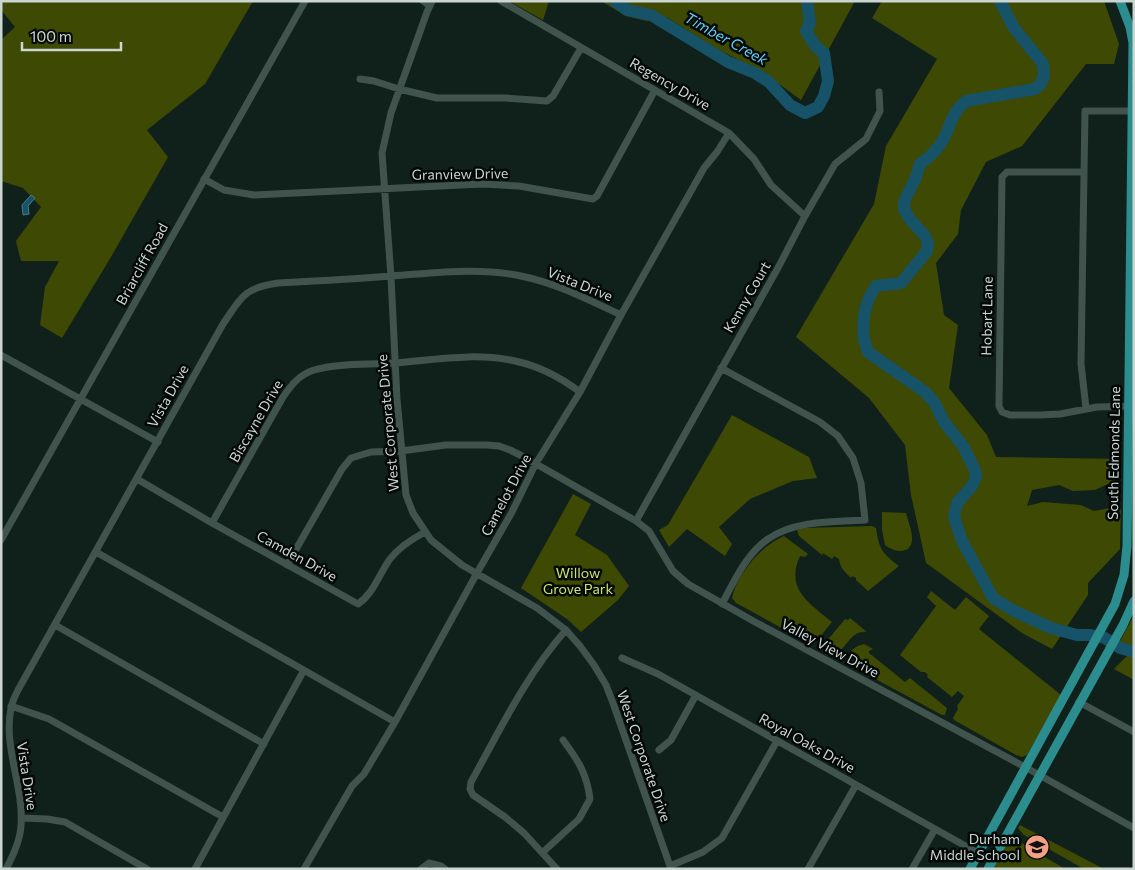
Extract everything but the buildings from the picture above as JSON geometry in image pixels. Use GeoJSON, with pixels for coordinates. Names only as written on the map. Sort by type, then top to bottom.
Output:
{"type":"FeatureCollection","features":[{"type":"Feature","properties":{"kind":"main road","name":"South Edmonds Lane"},"geometry":{"type":"LineString","coordinates":[[970,869],[1122,587],[1126,561],[1131,406],[1133,43],[1130,27],[1120,1]]}},
{"type":"Feature","properties":{"kind":"main road"},"geometry":{"type":"LineString","coordinates":[[988,869],[1123,625],[1134,601]]}},
{"type":"Feature","properties":{"kind":"street","name":"Briarcliff Road"},"geometry":{"type":"LineString","coordinates":[[1,540],[305,1]]}},
{"type":"Feature","properties":{"kind":"street"},"geometry":{"type":"LineString","coordinates":[[423,1],[431,4]]}},
{"type":"Feature","properties":{"kind":"street","name":"Regency Drive"},"geometry":{"type":"LineString","coordinates":[[501,1],[729,133],[754,159],[771,185],[805,216]]}},
{"type":"Feature","properties":{"kind":"street","name":"West Corporate Drive"},"geometry":{"type":"LineString","coordinates":[[431,4],[398,89],[382,153],[401,450],[406,495],[413,513],[425,532],[444,552],[462,565],[549,616],[566,630],[580,646],[606,685],[659,838],[671,867]]}},
{"type":"Feature","properties":{"kind":"street"},"geometry":{"type":"LineString","coordinates":[[360,78],[437,98],[547,101],[553,96],[582,48]]}},
{"type":"Feature","properties":{"kind":"street","name":"Granview Drive"},"geometry":{"type":"LineString","coordinates":[[204,179],[224,190],[254,195],[384,190],[448,185],[491,185],[519,186],[593,199],[597,196],[655,90]]}},
{"type":"Feature","properties":{"kind":"street","name":"Kenny Court"},"geometry":{"type":"LineString","coordinates":[[636,521],[835,164],[866,139],[880,110],[879,92]]}},
{"type":"Feature","properties":{"kind":"street"},"geometry":{"type":"LineString","coordinates":[[1086,408],[1081,364],[1085,112],[1133,111]]}},
{"type":"Feature","properties":{"kind":"street","name":"Camelot Drive"},"geometry":{"type":"LineString","coordinates":[[304,869],[352,786],[364,774],[395,722],[512,512],[535,465],[580,392],[621,314],[704,168],[718,152],[729,133]]}},
{"type":"Feature","properties":{"kind":"street","name":"Hobart Lane"},"geometry":{"type":"LineString","coordinates":[[1083,172],[1007,172],[1002,177],[998,402],[1002,412],[1010,415],[1050,415],[1097,406],[1131,406]]}},
{"type":"Feature","properties":{"kind":"street","name":"Vista Drive"},"geometry":{"type":"LineString","coordinates":[[6,869],[12,857],[21,828],[20,800],[8,736],[11,706],[18,690],[223,324],[244,294],[261,285],[278,283],[442,271],[504,272],[563,288],[621,314]]}},
{"type":"Feature","properties":{"kind":"street","name":"Biscayne Drive"},"geometry":{"type":"LineString","coordinates":[[212,523],[294,380],[313,370],[466,356],[499,358],[531,365],[566,382],[580,392]]}},
{"type":"Feature","properties":{"kind":"street"},"geometry":{"type":"LineString","coordinates":[[2,357],[158,442]]}},
{"type":"Feature","properties":{"kind":"street"},"geometry":{"type":"LineString","coordinates":[[721,368],[820,422],[838,436],[853,458],[861,483],[865,520],[797,526],[768,538],[755,551],[741,570],[722,604]]}},
{"type":"Feature","properties":{"kind":"street","name":"Valley View Drive"},"geometry":{"type":"LineString","coordinates":[[288,565],[342,469],[351,458],[371,452],[446,445],[487,445],[510,450],[636,521],[649,531],[673,571],[688,584],[1134,828]]}},
{"type":"Feature","properties":{"kind":"street","name":"Camden Drive"},"geometry":{"type":"LineString","coordinates":[[137,479],[358,604],[367,598],[389,560],[396,552],[407,542],[425,532]]}},
{"type":"Feature","properties":{"kind":"street"},"geometry":{"type":"LineString","coordinates":[[96,552],[395,722]]}},
{"type":"Feature","properties":{"kind":"street"},"geometry":{"type":"LineString","coordinates":[[55,625],[264,744]]}},
{"type":"Feature","properties":{"kind":"street"},"geometry":{"type":"LineString","coordinates":[[557,869],[524,833],[505,816],[473,795],[470,789],[471,782],[518,699],[543,658],[566,630]]}},
{"type":"Feature","properties":{"kind":"street","name":"Royal Oaks Drive"},"geometry":{"type":"LineString","coordinates":[[622,658],[658,674],[978,854]]}},
{"type":"Feature","properties":{"kind":"street"},"geometry":{"type":"LineString","coordinates":[[194,869],[304,670]]}},
{"type":"Feature","properties":{"kind":"street"},"geometry":{"type":"LineString","coordinates":[[659,750],[671,740],[696,695]]}},
{"type":"Feature","properties":{"kind":"street"},"geometry":{"type":"LineString","coordinates":[[1079,702],[1134,732]]}},
{"type":"Feature","properties":{"kind":"street"},"geometry":{"type":"LineString","coordinates":[[11,706],[49,719],[223,817]]}},
{"type":"Feature","properties":{"kind":"street"},"geometry":{"type":"LineString","coordinates":[[543,852],[579,819],[590,799],[578,759],[563,740]]}},
{"type":"Feature","properties":{"kind":"street"},"geometry":{"type":"LineString","coordinates":[[671,867],[703,852],[722,838],[777,741]]}},
{"type":"Feature","properties":{"kind":"street"},"geometry":{"type":"LineString","coordinates":[[808,869],[856,784]]}},
{"type":"Feature","properties":{"kind":"street"},"geometry":{"type":"LineString","coordinates":[[21,818],[65,822],[147,869]]}},
{"type":"Feature","properties":{"kind":"street"},"geometry":{"type":"LineString","coordinates":[[912,869],[935,829]]}},
{"type":"Feature","properties":{"kind":"street"},"geometry":{"type":"LineString","coordinates":[[421,869],[429,863],[445,869]]}},
{"type":"Feature","properties":{"kind":"green space"},"geometry":{"type":"Polygon","coordinates":[[[1,1],[253,1],[205,84],[147,130],[168,157],[62,338],[40,325],[45,287],[59,261],[21,261],[16,241],[41,207],[23,188],[1,181],[1,40],[15,27],[1,10],[1,1]]]}},
{"type":"Feature","properties":{"kind":"green space"},"geometry":{"type":"Polygon","coordinates":[[[509,1],[549,1],[543,20],[509,1]]]}},
{"type":"Feature","properties":{"kind":"green space"},"geometry":{"type":"Polygon","coordinates":[[[601,1],[855,1],[801,100],[764,73],[717,49],[666,17],[647,21],[626,16],[601,1]]]}},
{"type":"Feature","properties":{"kind":"green space"},"geometry":{"type":"Polygon","coordinates":[[[882,1],[1104,1],[1119,44],[1114,64],[1086,64],[1022,146],[986,162],[961,210],[958,234],[936,263],[944,315],[958,325],[949,388],[987,435],[996,457],[1121,459],[1119,479],[1095,490],[1073,491],[1059,485],[1032,490],[1027,506],[1043,502],[1081,505],[1094,511],[1121,506],[1120,549],[1088,583],[1088,595],[1052,649],[1022,633],[926,563],[911,495],[905,445],[869,398],[796,337],[874,204],[886,146],[937,59],[872,18],[882,1]]]}},
{"type":"Feature","properties":{"kind":"green space"},"geometry":{"type":"Polygon","coordinates":[[[732,415],[809,457],[817,478],[793,481],[750,499],[719,527],[732,544],[725,556],[687,529],[669,547],[659,530],[668,525],[732,415]]]}},
{"type":"Feature","properties":{"kind":"green space","name":"Willow Grove Park"},"geometry":{"type":"Polygon","coordinates":[[[573,494],[591,504],[575,535],[607,555],[629,586],[618,600],[581,632],[567,619],[521,588],[573,494]]]}},
{"type":"Feature","properties":{"kind":"green space"},"geometry":{"type":"Polygon","coordinates":[[[882,512],[906,513],[912,538],[908,549],[897,551],[885,545],[882,530],[882,512]]]}},
{"type":"Feature","properties":{"kind":"green space"},"geometry":{"type":"Polygon","coordinates":[[[872,526],[876,528],[882,550],[899,566],[868,591],[856,578],[852,576],[851,578],[844,571],[839,559],[834,556],[832,559],[823,553],[822,555],[799,536],[797,530],[805,528],[872,526]]]}},
{"type":"Feature","properties":{"kind":"green space"},"geometry":{"type":"Polygon","coordinates":[[[784,536],[808,554],[805,557],[800,556],[795,578],[797,586],[808,601],[832,622],[815,643],[811,644],[736,603],[732,598],[739,579],[752,561],[767,546],[784,536]]]}},
{"type":"Feature","properties":{"kind":"green space"},"geometry":{"type":"Polygon","coordinates":[[[931,591],[955,610],[966,597],[989,616],[979,629],[1061,695],[1027,755],[1022,757],[1016,755],[954,720],[953,718],[958,709],[957,706],[964,696],[958,691],[952,697],[927,677],[928,675],[925,672],[921,672],[900,655],[936,606],[927,597],[931,591]]]}},
{"type":"Feature","properties":{"kind":"green space"},"geometry":{"type":"Polygon","coordinates":[[[1134,615],[1134,646],[1119,643],[1134,615]]]}},
{"type":"Feature","properties":{"kind":"green space"},"geometry":{"type":"Polygon","coordinates":[[[850,618],[867,632],[861,632],[849,640],[835,657],[823,650],[821,648],[845,619],[848,620],[850,618]]]}},
{"type":"Feature","properties":{"kind":"green space"},"geometry":{"type":"Polygon","coordinates":[[[864,644],[873,649],[869,653],[905,682],[910,678],[947,708],[945,715],[846,663],[845,658],[849,653],[855,647],[864,644]]]}},
{"type":"Feature","properties":{"kind":"green space"},"geometry":{"type":"Polygon","coordinates":[[[1134,649],[1134,680],[1114,669],[1134,649]]]}},
{"type":"Feature","properties":{"kind":"green space"},"geometry":{"type":"Polygon","coordinates":[[[1020,825],[1104,869],[1084,869],[1024,835],[1018,828],[1020,825]]]}},
{"type":"Feature","properties":{"kind":"green space"},"geometry":{"type":"Polygon","coordinates":[[[1013,838],[1065,869],[990,869],[1008,840],[1013,838]]]}},
{"type":"Feature","properties":{"kind":"water"},"geometry":{"type":"Polygon","coordinates":[[[31,195],[35,198],[28,206],[29,214],[23,215],[22,205],[31,195]]]}},
{"type":"Feature","properties":{"kind":"waterway","name":"Timber Creek"},"geometry":{"type":"LineString","coordinates":[[615,1],[627,10],[651,15],[728,62],[755,73],[769,82],[790,105],[805,113],[818,107],[824,96],[828,81],[824,53],[816,47],[806,31],[810,23],[807,1]]}},
{"type":"Feature","properties":{"kind":"waterway","name":"Timber Creek"},"geometry":{"type":"LineString","coordinates":[[1000,1],[1014,28],[1043,64],[1044,76],[1040,85],[1035,89],[966,101],[955,114],[939,146],[920,164],[904,202],[904,209],[909,218],[925,236],[928,243],[927,251],[901,283],[876,286],[865,309],[863,327],[865,344],[868,352],[925,392],[934,402],[944,422],[963,446],[975,470],[976,477],[972,486],[957,503],[954,517],[962,541],[993,598],[1014,611],[1051,628],[1077,635],[1105,638],[1120,648],[1134,652]]}},
{"type":"Feature","properties":{"kind":"place","name":"Durham Middle School"},"geometry":{"type":"Point","coordinates":[1037,847]}}]}
